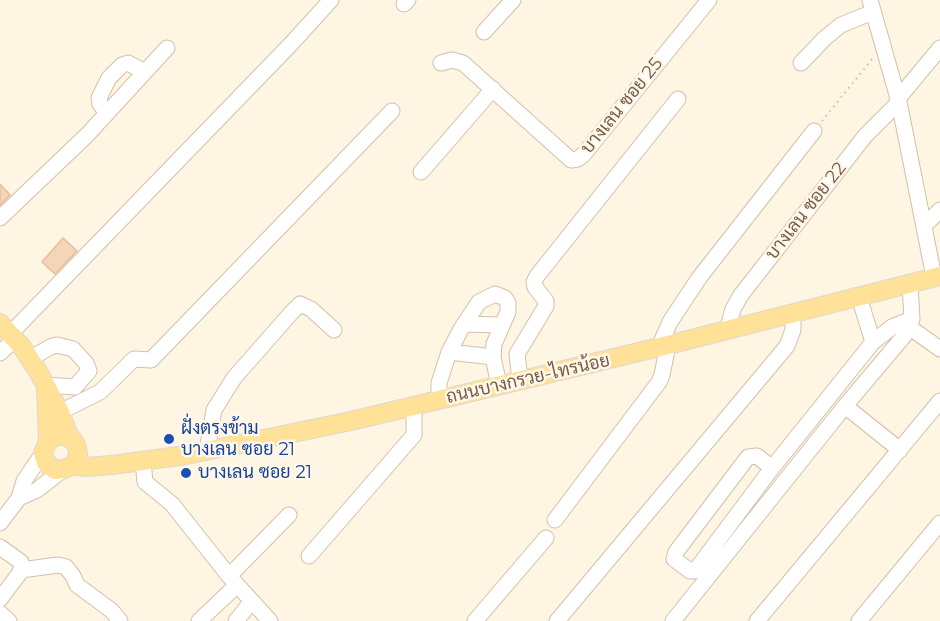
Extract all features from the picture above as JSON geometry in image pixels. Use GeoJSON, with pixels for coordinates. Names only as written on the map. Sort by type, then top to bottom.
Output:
{"type":"FeatureCollection","features":[{"type":"Feature","properties":{"kind":"main road","name":"ถนนบางกรวย-ไทรน้อย"},"geometry":{"type":"LineString","coordinates":[[45,447],[56,436],[64,436],[72,455],[86,467],[207,451],[414,406],[727,331],[937,277]]}},
{"type":"Feature","properties":{"kind":"main road"},"geometry":{"type":"LineString","coordinates":[[6,332],[30,359],[60,412],[68,434],[72,455],[55,470],[46,463],[45,387]]}},
{"type":"Feature","properties":{"kind":"street"},"geometry":{"type":"LineString","coordinates":[[0,353],[6,332],[282,54],[331,0]]}},
{"type":"Feature","properties":{"kind":"street"},"geometry":{"type":"LineString","coordinates":[[484,32],[513,0]]}},
{"type":"Feature","properties":{"kind":"street","name":"บางเลน ซอย 25"},"geometry":{"type":"LineString","coordinates":[[441,63],[452,60],[463,63],[571,160],[578,159],[709,0]]}},
{"type":"Feature","properties":{"kind":"street"},"geometry":{"type":"LineString","coordinates":[[801,63],[825,38],[871,6],[898,101],[937,277]]}},
{"type":"Feature","properties":{"kind":"street"},"geometry":{"type":"LineString","coordinates":[[0,218],[81,141],[167,48]]}},
{"type":"Feature","properties":{"kind":"street","name":"บางเลน ซอย 22"},"geometry":{"type":"LineString","coordinates":[[727,331],[741,295],[865,136],[898,101],[940,48]]}},
{"type":"Feature","properties":{"kind":"street"},"geometry":{"type":"LineString","coordinates":[[107,113],[100,104],[99,98],[109,78],[122,65],[128,63],[145,72]]}},
{"type":"Feature","properties":{"kind":"street"},"geometry":{"type":"LineString","coordinates":[[421,172],[493,89]]}},
{"type":"Feature","properties":{"kind":"street"},"geometry":{"type":"LineString","coordinates":[[520,380],[517,354],[546,306],[546,301],[535,287],[534,282],[537,276],[678,99]]}},
{"type":"Feature","properties":{"kind":"street"},"geometry":{"type":"LineString","coordinates":[[60,412],[100,392],[134,359],[151,360],[392,111]]}},
{"type":"Feature","properties":{"kind":"street"},"geometry":{"type":"LineString","coordinates":[[555,520],[659,382],[663,346],[670,322],[699,278],[814,130]]}},
{"type":"Feature","properties":{"kind":"street"},"geometry":{"type":"LineString","coordinates":[[924,226],[940,210]]}},
{"type":"Feature","properties":{"kind":"street"},"geometry":{"type":"LineString","coordinates":[[673,621],[910,323],[910,284]]}},
{"type":"Feature","properties":{"kind":"street"},"geometry":{"type":"LineString","coordinates":[[439,400],[439,383],[449,352],[479,302],[488,295],[495,294],[505,298],[508,303],[508,312],[494,344],[493,357],[499,385]]}},
{"type":"Feature","properties":{"kind":"street"},"geometry":{"type":"LineString","coordinates":[[859,297],[873,342]]}},
{"type":"Feature","properties":{"kind":"street"},"geometry":{"type":"LineString","coordinates":[[207,451],[214,410],[234,378],[300,304],[310,309],[334,330]]}},
{"type":"Feature","properties":{"kind":"street"},"geometry":{"type":"LineString","coordinates":[[557,621],[787,346],[792,330],[793,314]]}},
{"type":"Feature","properties":{"kind":"street"},"geometry":{"type":"LineString","coordinates":[[772,468],[757,456],[748,457],[676,552],[674,560],[690,572],[694,571],[772,468],[873,342],[892,327],[910,323]]}},
{"type":"Feature","properties":{"kind":"street"},"geometry":{"type":"LineString","coordinates":[[910,323],[940,349]]}},
{"type":"Feature","properties":{"kind":"street"},"geometry":{"type":"LineString","coordinates":[[464,324],[501,325]]}},
{"type":"Feature","properties":{"kind":"street"},"geometry":{"type":"LineString","coordinates":[[30,359],[57,345],[73,350],[86,363],[89,370],[75,387],[45,387]]}},
{"type":"Feature","properties":{"kind":"street"},"geometry":{"type":"LineString","coordinates":[[449,352],[493,357]]}},
{"type":"Feature","properties":{"kind":"street"},"geometry":{"type":"LineString","coordinates":[[757,621],[940,401]]}},
{"type":"Feature","properties":{"kind":"street"},"geometry":{"type":"LineString","coordinates":[[309,556],[414,435],[414,406]]}},
{"type":"Feature","properties":{"kind":"street"},"geometry":{"type":"LineString","coordinates":[[845,406],[900,450]]}},
{"type":"Feature","properties":{"kind":"street"},"geometry":{"type":"LineString","coordinates":[[0,523],[19,498],[24,481],[45,447]]}},
{"type":"Feature","properties":{"kind":"street"},"geometry":{"type":"LineString","coordinates":[[19,498],[37,490],[72,455]]}},
{"type":"Feature","properties":{"kind":"street"},"geometry":{"type":"LineString","coordinates":[[143,461],[145,482],[172,504],[233,581],[270,621]]}},
{"type":"Feature","properties":{"kind":"street"},"geometry":{"type":"LineString","coordinates":[[199,621],[289,515]]}},
{"type":"Feature","properties":{"kind":"street"},"geometry":{"type":"LineString","coordinates":[[859,621],[940,523]]}},
{"type":"Feature","properties":{"kind":"street"},"geometry":{"type":"LineString","coordinates":[[475,621],[546,538]]}},
{"type":"Feature","properties":{"kind":"street"},"geometry":{"type":"LineString","coordinates":[[0,547],[21,562],[21,570],[0,599]]}},
{"type":"Feature","properties":{"kind":"street"},"geometry":{"type":"LineString","coordinates":[[21,570],[58,565],[66,567],[77,585],[112,611],[120,621]]}},
{"type":"Feature","properties":{"kind":"street"},"geometry":{"type":"LineString","coordinates":[[236,621],[252,601]]}},
{"type":"Feature","properties":{"kind":"street"},"geometry":{"type":"LineString","coordinates":[[0,613],[9,621]]}},
{"type":"Feature","properties":{"kind":"path"},"geometry":{"type":"LineString","coordinates":[[814,130],[882,45]]}},
{"type":"Feature","properties":{"kind":"building"},"geometry":{"type":"Polygon","coordinates":[[[0,184],[10,195],[0,205],[0,184]]]}},
{"type":"Feature","properties":{"kind":"building"},"geometry":{"type":"Polygon","coordinates":[[[63,238],[77,251],[55,274],[42,262],[63,238]]]}},
{"type":"Feature","properties":{"kind":"place","name":"ฝั่งตรงข้าม บางเลน ซอย 21"},"geometry":{"type":"Point","coordinates":[169,439]}},
{"type":"Feature","properties":{"kind":"place","name":"บางเลน ซอย 21"},"geometry":{"type":"Point","coordinates":[186,473]}}]}
